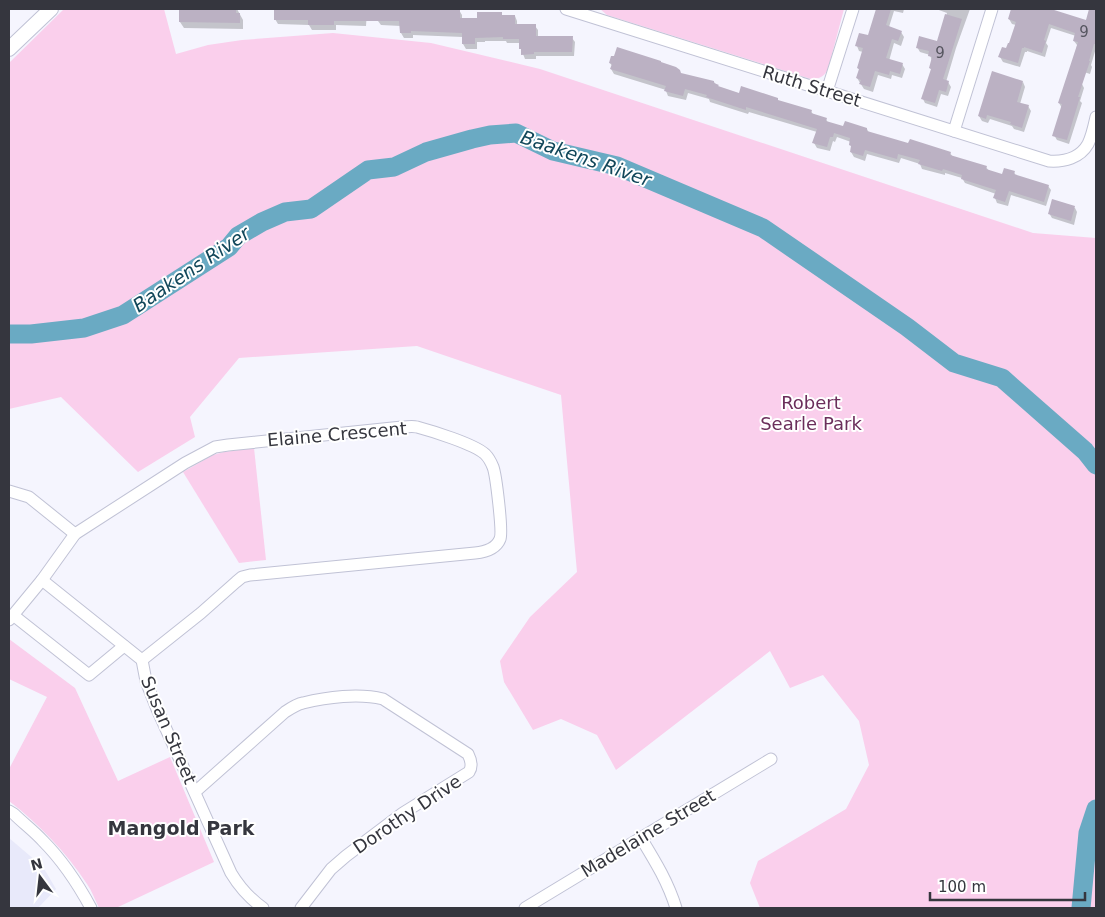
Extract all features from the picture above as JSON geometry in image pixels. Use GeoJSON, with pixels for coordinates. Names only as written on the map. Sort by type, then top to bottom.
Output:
{"type":"FeatureCollection","features":[{"type":"Feature","properties":{"kind":"street"},"geometry":{"type":"LineString","coordinates":[[9,49],[51,9]]}},
{"type":"Feature","properties":{"kind":"street","name":"Ruth Street"},"geometry":{"type":"LineString","coordinates":[[566,9],[590,13],[1049,161],[1068,160],[1083,151],[1088,144],[1096,118]]}},
{"type":"Feature","properties":{"kind":"street"},"geometry":{"type":"LineString","coordinates":[[827,90],[853,9]]}},
{"type":"Feature","properties":{"kind":"street"},"geometry":{"type":"LineString","coordinates":[[954,131],[992,9]]}},
{"type":"Feature","properties":{"kind":"street","name":"Elaine Crescent"},"geometry":{"type":"LineString","coordinates":[[11,617],[42,580],[75,534],[185,463],[215,447],[415,427],[470,445],[484,453],[489,459],[494,468],[502,524],[501,538],[495,546],[487,551],[242,577],[201,613],[142,660]]}},
{"type":"Feature","properties":{"kind":"street"},"geometry":{"type":"LineString","coordinates":[[9,491],[29,497],[75,534]]}},
{"type":"Feature","properties":{"kind":"street","name":"Susan Street"},"geometry":{"type":"LineString","coordinates":[[42,580],[142,660],[146,681],[157,709],[231,873],[245,894],[263,908]]}},
{"type":"Feature","properties":{"kind":"street"},"geometry":{"type":"LineString","coordinates":[[11,617],[89,675],[124,646]]}},
{"type":"Feature","properties":{"kind":"street","name":"Dorothy Drive"},"geometry":{"type":"LineString","coordinates":[[195,792],[285,712],[302,703],[333,698],[371,696],[382,699],[464,751],[471,764],[471,769],[466,774],[403,813],[346,856],[301,908]]}},
{"type":"Feature","properties":{"kind":"street","name":"Madelaine Street"},"geometry":{"type":"LineString","coordinates":[[525,908],[770,759]]}},
{"type":"Feature","properties":{"kind":"street"},"geometry":{"type":"LineString","coordinates":[[9,811],[44,841],[59,859],[91,908]]}},
{"type":"Feature","properties":{"kind":"street"},"geometry":{"type":"LineString","coordinates":[[640,838],[663,875],[676,908]]}},
{"type":"Feature","properties":{"kind":"shaded area"},"geometry":{"type":"Polygon","coordinates":[[[9,838],[43,867],[56,889],[38,908],[9,908],[9,838]]]}},
{"type":"Feature","properties":{"kind":"green space","name":"Robert Searle Park"},"geometry":{"type":"Polygon","coordinates":[[[64,9],[164,9],[176,54],[208,45],[242,40],[333,33],[431,43],[540,69],[1033,233],[1096,238],[1096,908],[760,908],[750,883],[758,861],[846,809],[869,765],[859,721],[823,675],[790,688],[770,651],[616,770],[597,735],[561,719],[533,730],[504,682],[500,661],[530,617],[577,572],[561,395],[417,346],[239,358],[190,417],[195,437],[138,472],[61,397],[9,409],[9,63],[64,9]]]}},
{"type":"Feature","properties":{"kind":"green space"},"geometry":{"type":"Polygon","coordinates":[[[600,9],[844,9],[828,69],[821,77],[811,79],[607,15],[600,9]]]}},
{"type":"Feature","properties":{"kind":"green space"},"geometry":{"type":"Polygon","coordinates":[[[254,448],[266,560],[239,563],[183,472],[213,455],[254,448]]]}},
{"type":"Feature","properties":{"kind":"green space"},"geometry":{"type":"Polygon","coordinates":[[[9,639],[75,688],[118,781],[170,757],[214,862],[116,908],[99,908],[89,887],[61,850],[31,819],[9,801],[9,769],[47,697],[9,679],[9,639]]]}},
{"type":"Feature","properties":{"kind":"building"},"geometry":{"type":"Polygon","coordinates":[[[179,9],[236,9],[236,13],[240,13],[240,23],[179,22],[179,9]]]}},
{"type":"Feature","properties":{"kind":"building"},"geometry":{"type":"Polygon","coordinates":[[[274,9],[460,9],[460,18],[477,18],[477,12],[502,12],[502,15],[515,15],[515,24],[536,24],[536,36],[573,36],[572,52],[534,52],[534,54],[521,55],[519,39],[503,39],[503,37],[475,38],[475,44],[462,44],[462,33],[411,31],[411,33],[400,33],[399,21],[334,21],[334,25],[308,25],[308,20],[274,20],[274,9]]]}},
{"type":"Feature","properties":{"kind":"building"},"geometry":{"type":"Polygon","coordinates":[[[876,9],[891,9],[886,25],[902,31],[898,41],[892,39],[886,58],[903,63],[900,74],[890,71],[889,75],[875,71],[870,87],[859,84],[861,80],[856,78],[863,48],[855,46],[859,33],[868,35],[876,9]]]}},
{"type":"Feature","properties":{"kind":"building"},"geometry":{"type":"Polygon","coordinates":[[[1011,9],[1051,9],[1086,20],[1089,9],[1096,9],[1096,44],[1094,44],[1067,140],[1052,136],[1062,104],[1058,103],[1078,42],[1073,41],[1075,33],[1049,24],[1042,53],[1024,47],[1022,48],[1018,63],[998,57],[1002,47],[1006,48],[1009,43],[1016,22],[1008,19],[1011,9]]]}},
{"type":"Feature","properties":{"kind":"building"},"geometry":{"type":"Polygon","coordinates":[[[945,14],[962,19],[943,79],[949,81],[946,92],[939,90],[935,103],[921,99],[931,69],[929,68],[932,57],[928,56],[929,51],[916,48],[919,36],[937,41],[945,14]]]}},
{"type":"Feature","properties":{"kind":"building"},"geometry":{"type":"Polygon","coordinates":[[[617,47],[661,61],[676,67],[681,73],[714,81],[718,86],[739,93],[741,86],[812,110],[811,113],[827,118],[826,121],[843,126],[845,121],[867,128],[867,131],[908,143],[910,139],[951,152],[950,155],[987,166],[986,169],[1002,174],[1004,168],[1015,171],[1014,174],[1049,185],[1044,202],[1009,191],[1005,202],[993,198],[996,190],[961,179],[962,175],[918,164],[920,160],[898,154],[897,159],[865,150],[863,156],[850,152],[850,138],[834,133],[833,137],[830,137],[827,147],[812,143],[817,129],[746,107],[746,110],[685,89],[683,96],[664,91],[666,86],[610,69],[612,64],[609,63],[611,56],[614,56],[617,47]]]}},
{"type":"Feature","properties":{"kind":"building"},"geometry":{"type":"Polygon","coordinates":[[[992,71],[1023,81],[1017,102],[1029,105],[1022,128],[1010,124],[1011,122],[987,115],[986,119],[978,116],[992,71]]]}},
{"type":"Feature","properties":{"kind":"building"},"geometry":{"type":"Polygon","coordinates":[[[1052,199],[1075,206],[1071,221],[1048,214],[1052,199]]]}},
{"type":"Feature","properties":{"kind":"waterway","name":"Baakens River"},"geometry":{"type":"LineString","coordinates":[[9,334],[31,334],[84,328],[123,315],[229,247],[238,236],[262,222],[285,212],[311,209],[368,170],[394,167],[426,152],[472,139],[490,135],[516,133],[553,151],[617,166],[763,228],[907,327],[954,363],[1002,378],[1085,451],[1096,465]]}},
{"type":"Feature","properties":{"kind":"waterway","name":"Baakens River"},"geometry":{"type":"LineString","coordinates":[[1081,908],[1088,833],[1096,809]]}},
{"type":"Feature","properties":{"kind":"district","name":"Mangold Park"},"geometry":{"type":"Point","coordinates":[181,828]}}]}
